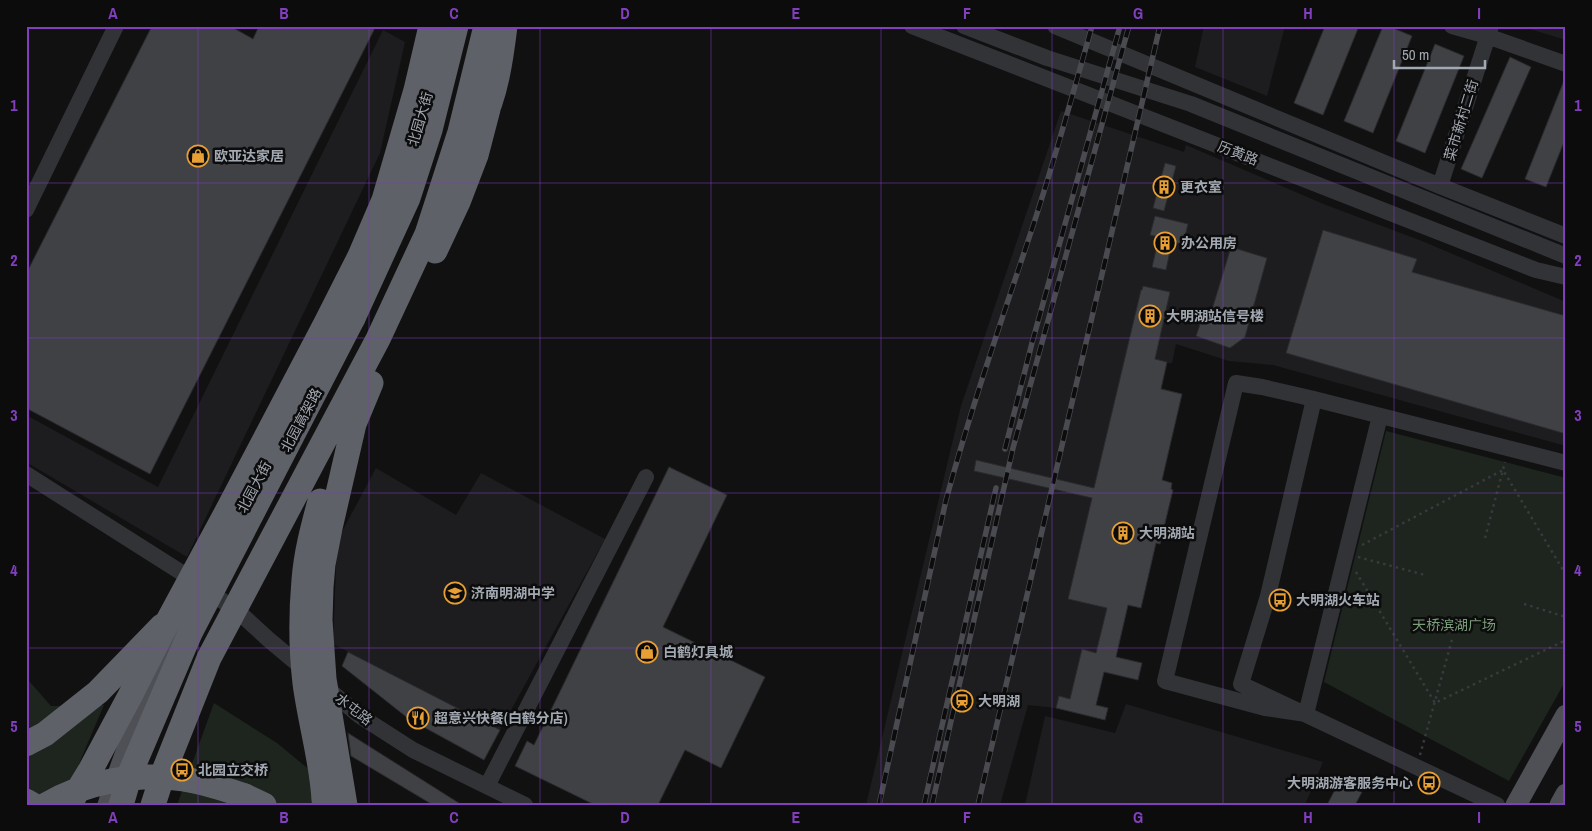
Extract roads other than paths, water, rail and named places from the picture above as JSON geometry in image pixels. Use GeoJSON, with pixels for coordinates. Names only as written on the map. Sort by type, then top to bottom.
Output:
{"type":"FeatureCollection","features":[{"type":"Feature","properties":{"kind":"highway"},"geometry":{"type":"LineString","coordinates":[[69,805],[91,769],[223,520],[351,273],[384,200],[416,90],[431,26]]}},
{"type":"Feature","properties":{"kind":"highway","name":"北园高架路"},"geometry":{"type":"LineString","coordinates":[[121,805],[131,771],[190,633],[353,318],[408,198],[430,130],[456,26]]}},
{"type":"Feature","properties":{"kind":"highway"},"geometry":{"type":"LineString","coordinates":[[427,234],[460,132],[486,26]]}},
{"type":"Feature","properties":{"kind":"highway"},"geometry":{"type":"LineString","coordinates":[[324,805],[323,781],[305,683],[302,631],[304,578],[311,535],[324,487],[374,376],[458,202],[476,155],[502,51],[503,26]]}},
{"type":"Feature","properties":{"kind":"highway"},"geometry":{"type":"LineString","coordinates":[[153,805],[164,771],[210,658],[378,339],[488,109]]}},
{"type":"Feature","properties":{"kind":"highway"},"geometry":{"type":"LineString","coordinates":[[271,429],[353,318]]}},
{"type":"Feature","properties":{"kind":"highway"},"geometry":{"type":"LineString","coordinates":[[345,805],[324,679],[320,620],[324,564],[354,424]]}},
{"type":"Feature","properties":{"kind":"highway"},"geometry":{"type":"LineString","coordinates":[[190,633],[223,520]]}},
{"type":"Feature","properties":{"kind":"highway"},"geometry":{"type":"LineString","coordinates":[[26,744],[45,734],[98,692],[169,619]]}},
{"type":"Feature","properties":{"kind":"highway"},"geometry":{"type":"LineString","coordinates":[[46,805],[60,797],[94,784],[140,777],[181,779],[214,785],[264,805]]}},
{"type":"Feature","properties":{"kind":"highway"},"geometry":{"type":"LineString","coordinates":[[26,801],[33,805]]}},
{"type":"Feature","properties":{"kind":"main road","name":"北园大街"},"geometry":{"type":"LineString","coordinates":[[108,805],[128,745],[166,656],[201,585],[305,393],[371,257],[395,199],[413,146],[434,71],[443,26]]}},
{"type":"Feature","properties":{"kind":"main road"},"geometry":{"type":"LineString","coordinates":[[161,805],[173,766],[206,692],[392,319],[437,224],[478,93],[490,26]]}},
{"type":"Feature","properties":{"kind":"main road"},"geometry":{"type":"LineString","coordinates":[[1516,805],[1566,715]]}},
{"type":"Feature","properties":{"kind":"main road"},"geometry":{"type":"LineString","coordinates":[[1560,805],[1566,794]]}},
{"type":"Feature","properties":{"kind":"street"},"geometry":{"type":"LineString","coordinates":[[26,210],[116,26]]}},
{"type":"Feature","properties":{"kind":"street","name":"历黄路"},"geometry":{"type":"LineString","coordinates":[[912,26],[1527,266],[1566,277]]}},
{"type":"Feature","properties":{"kind":"street","name":"历黄路"},"geometry":{"type":"LineString","coordinates":[[964,26],[1047,58],[1191,104],[1566,256]]}},
{"type":"Feature","properties":{"kind":"street"},"geometry":{"type":"LineString","coordinates":[[1055,26],[1440,186],[1566,236]]}},
{"type":"Feature","properties":{"kind":"street"},"geometry":{"type":"LineString","coordinates":[[1452,26],[1489,31],[1566,64]]}},
{"type":"Feature","properties":{"kind":"street","name":"菜市新村二街"},"geometry":{"type":"LineString","coordinates":[[1440,186],[1489,31]]}},
{"type":"Feature","properties":{"kind":"street"},"geometry":{"type":"LineString","coordinates":[[1306,714],[1265,708],[1165,681],[1236,383],[1314,399],[1566,463]]}},
{"type":"Feature","properties":{"kind":"street"},"geometry":{"type":"LineString","coordinates":[[1314,399],[1268,596],[1241,684],[1497,805]]}},
{"type":"Feature","properties":{"kind":"street"},"geometry":{"type":"LineString","coordinates":[[1306,714],[1380,416]]}},
{"type":"Feature","properties":{"kind":"street","name":"水屯路"},"geometry":{"type":"LineString","coordinates":[[26,474],[201,585],[243,616],[360,716],[413,750],[487,786],[514,802]]}},
{"type":"Feature","properties":{"kind":"street"},"geometry":{"type":"LineString","coordinates":[[487,786],[646,477]]}},
{"type":"Feature","properties":{"kind":"railway"},"geometry":{"type":"LineString","coordinates":[[879,805],[946,500],[976,398],[1048,179],[1092,26]]}},
{"type":"Feature","properties":{"kind":"railway"},"geometry":{"type":"LineString","coordinates":[[1005,449],[1032,343],[1120,26]]}},
{"type":"Feature","properties":{"kind":"railway"},"geometry":{"type":"LineString","coordinates":[[932,805],[1013,448],[1129,26]]}},
{"type":"Feature","properties":{"kind":"railway"},"geometry":{"type":"LineString","coordinates":[[978,805],[1160,26]]}},
{"type":"Feature","properties":{"kind":"railway"},"geometry":{"type":"LineString","coordinates":[[924,805],[996,488]]}},
{"type":"Feature","properties":{"kind":"place","name":"欧亚达家居"},"geometry":{"type":"Point","coordinates":[198,156]}},
{"type":"Feature","properties":{"kind":"place","name":"更衣室"},"geometry":{"type":"Point","coordinates":[1164,187]}},
{"type":"Feature","properties":{"kind":"place","name":"办公用房"},"geometry":{"type":"Point","coordinates":[1165,243]}},
{"type":"Feature","properties":{"kind":"place","name":"大明湖站信号楼"},"geometry":{"type":"Point","coordinates":[1150,316]}},
{"type":"Feature","properties":{"kind":"place","name":"大明湖站"},"geometry":{"type":"Point","coordinates":[1123,533]}},
{"type":"Feature","properties":{"kind":"place","name":"济南明湖中学"},"geometry":{"type":"Point","coordinates":[455,593]}},
{"type":"Feature","properties":{"kind":"place","name":"大明湖火车站"},"geometry":{"type":"Point","coordinates":[1280,600]}},
{"type":"Feature","properties":{"kind":"place","name":"白鹤灯具城"},"geometry":{"type":"Point","coordinates":[647,652]}},
{"type":"Feature","properties":{"kind":"place","name":"大明湖"},"geometry":{"type":"Point","coordinates":[962,701]}},
{"type":"Feature","properties":{"kind":"place","name":"超意兴快餐(白鹤分店)"},"geometry":{"type":"Point","coordinates":[418,718]}},
{"type":"Feature","properties":{"kind":"place","name":"北园立交桥"},"geometry":{"type":"Point","coordinates":[182,770]}},
{"type":"Feature","properties":{"kind":"place","name":"大明湖游客服务中心"},"geometry":{"type":"Point","coordinates":[1429,783]}},
{"type":"Feature","properties":{"kind":"park label","name":"天桥滨湖广场"},"geometry":{"type":"Point","coordinates":[1454,625]}}]}
